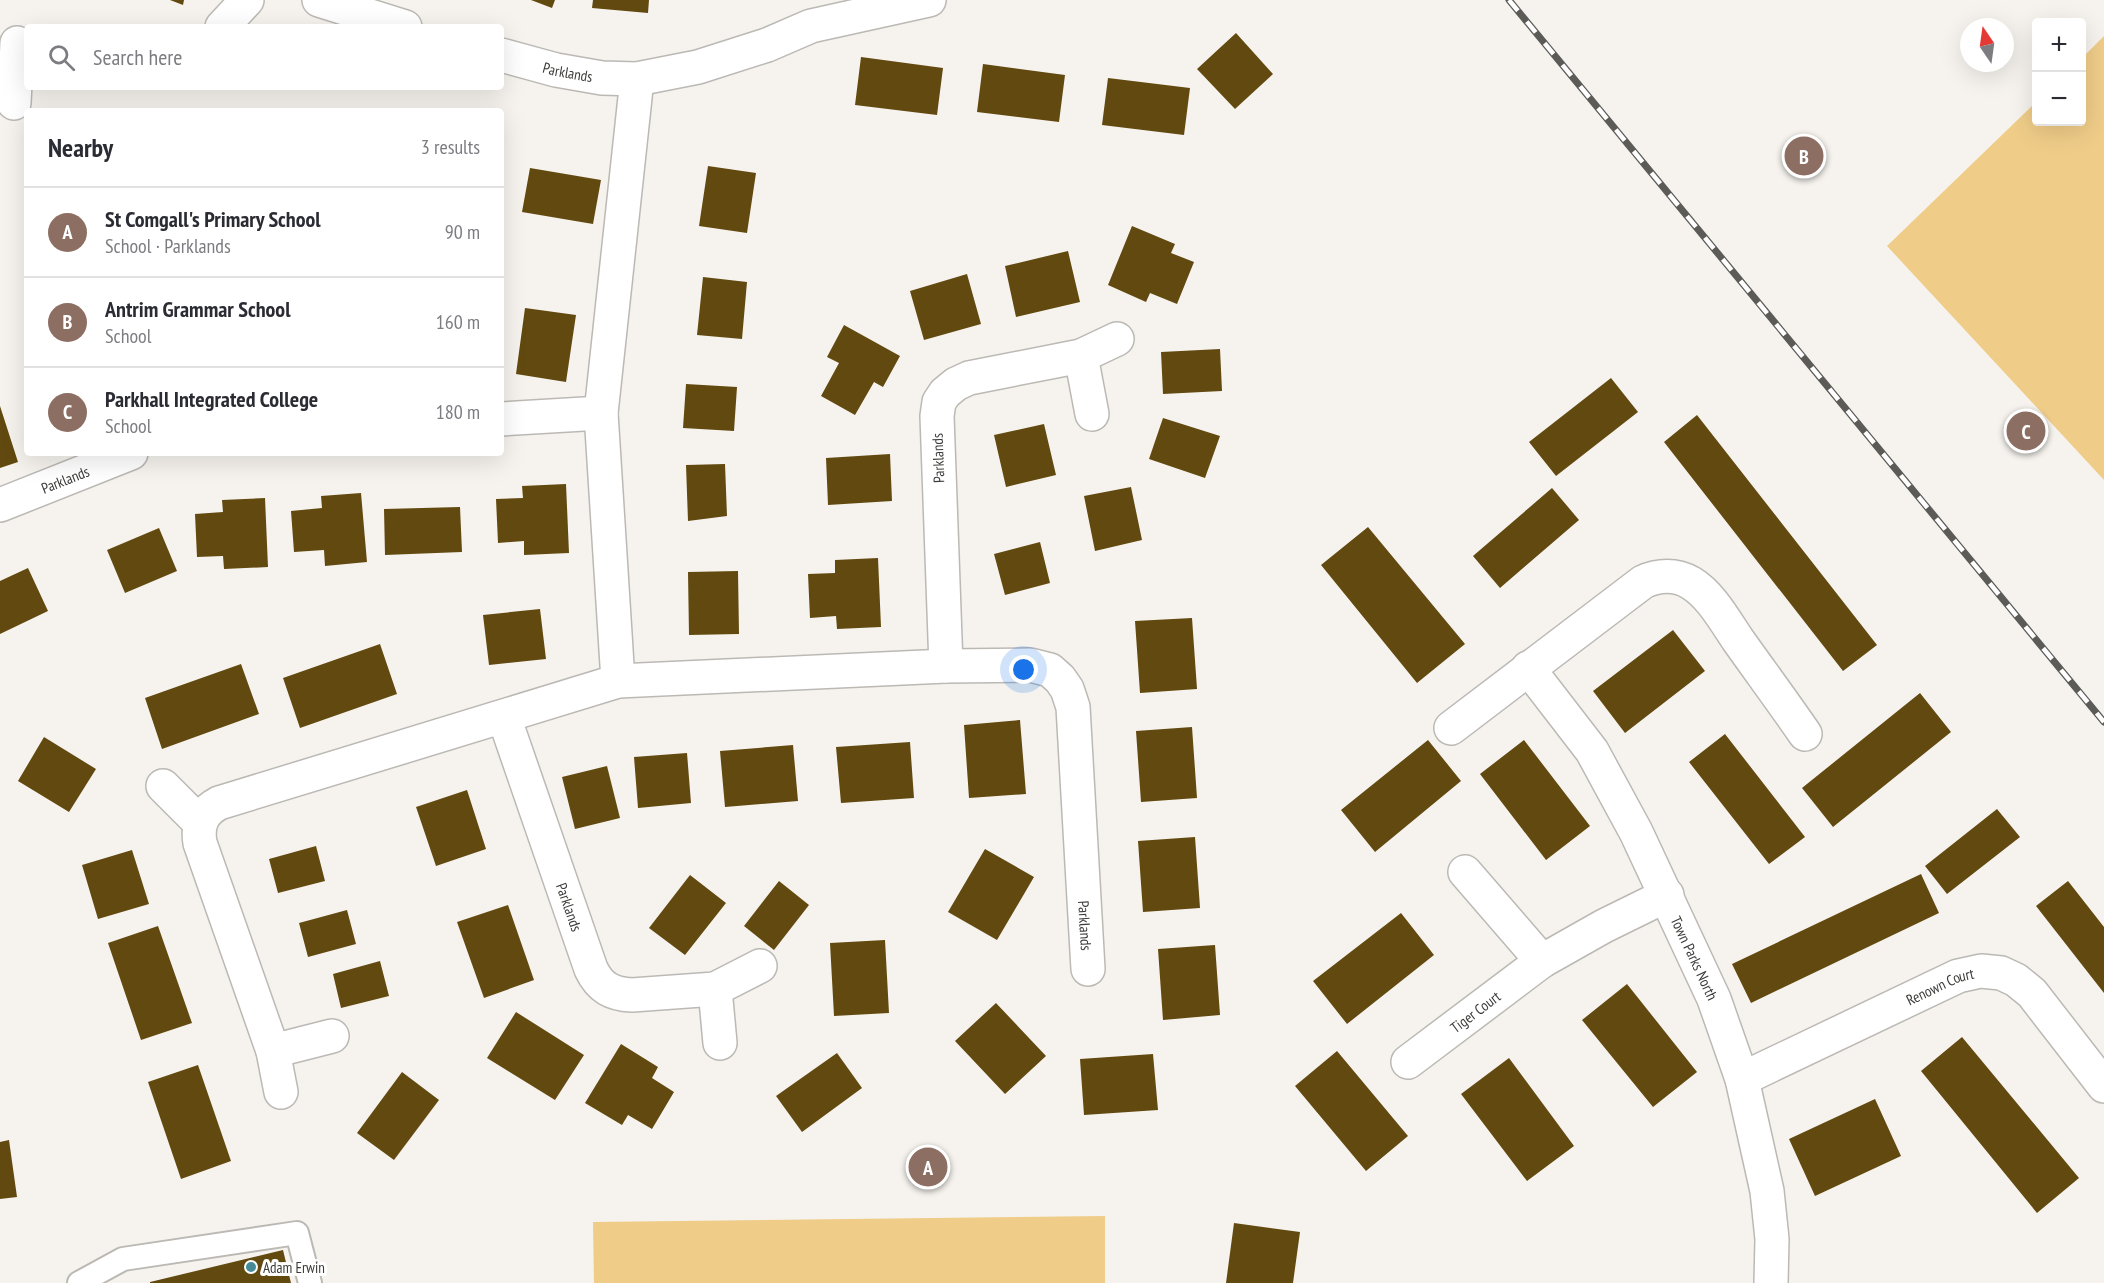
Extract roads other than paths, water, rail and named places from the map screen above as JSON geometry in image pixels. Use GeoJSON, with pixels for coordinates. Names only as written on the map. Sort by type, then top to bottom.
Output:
{"type":"FeatureCollection","features":[{"type":"Feature","properties":{"kind":"street"},"geometry":{"type":"LineString","coordinates":[[225,24],[247,0]]}},
{"type":"Feature","properties":{"kind":"street"},"geometry":{"type":"LineString","coordinates":[[319,0],[395,24]]}},
{"type":"Feature","properties":{"kind":"street","name":"Parklands"},"geometry":{"type":"LineString","coordinates":[[504,56],[555,70],[602,78],[637,79],[698,67],[767,45],[812,26],[928,0]]}},
{"type":"Feature","properties":{"kind":"street"},"geometry":{"type":"LineString","coordinates":[[14,103],[15,42]]}},
{"type":"Feature","properties":{"kind":"street"},"geometry":{"type":"LineString","coordinates":[[618,681],[601,413],[637,79]]}},
{"type":"Feature","properties":{"kind":"street","name":"Parklands"},"geometry":{"type":"LineString","coordinates":[[946,666],[937,416],[939,402],[950,388],[969,378],[1081,356],[1117,339]]}},
{"type":"Feature","properties":{"kind":"street"},"geometry":{"type":"LineString","coordinates":[[1081,356],[1092,414]]}},
{"type":"Feature","properties":{"kind":"street"},"geometry":{"type":"LineString","coordinates":[[504,418],[601,413]]}},
{"type":"Feature","properties":{"kind":"street","name":"Parklands"},"geometry":{"type":"LineString","coordinates":[[0,506],[124,456]]}},
{"type":"Feature","properties":{"kind":"street"},"geometry":{"type":"LineString","coordinates":[[1451,728],[1643,582],[1653,577],[1667,576],[1691,583],[1702,591],[1805,734]]}},
{"type":"Feature","properties":{"kind":"street","name":"Parklands"},"geometry":{"type":"LineString","coordinates":[[200,823],[205,813],[219,803],[618,681],[946,666],[1023,664],[1037,666],[1055,674],[1067,689],[1073,707],[1088,969]]}},
{"type":"Feature","properties":{"kind":"street","name":"Town Parks North"},"geometry":{"type":"LineString","coordinates":[[1528,668],[1592,751],[1667,895],[1714,999],[1742,1079],[1767,1191],[1772,1239],[1771,1283]]}},
{"type":"Feature","properties":{"kind":"street","name":"Parklands"},"geometry":{"type":"LineString","coordinates":[[504,717],[591,969],[599,983],[620,995],[715,989],[760,966]]}},
{"type":"Feature","properties":{"kind":"street"},"geometry":{"type":"LineString","coordinates":[[163,786],[200,823],[200,843],[273,1051],[280,1092]]}},
{"type":"Feature","properties":{"kind":"street"},"geometry":{"type":"LineString","coordinates":[[1466,872],[1542,961]]}},
{"type":"Feature","properties":{"kind":"street","name":"Tiger Court"},"geometry":{"type":"LineString","coordinates":[[1408,1062],[1542,961],[1667,895]]}},
{"type":"Feature","properties":{"kind":"street","name":"Renown Court"},"geometry":{"type":"LineString","coordinates":[[1742,1079],[1958,976],[1981,971],[2001,973],[2016,980],[2032,993],[2104,1086]]}},
{"type":"Feature","properties":{"kind":"street"},"geometry":{"type":"LineString","coordinates":[[715,989],[720,1043]]}},
{"type":"Feature","properties":{"kind":"street"},"geometry":{"type":"LineString","coordinates":[[273,1051],[332,1036]]}},
{"type":"Feature","properties":{"kind":"lane"},"geometry":{"type":"LineString","coordinates":[[79,1283],[123,1258],[297,1233],[310,1283]]}},
{"type":"Feature","properties":{"kind":"railway"},"geometry":{"type":"LineString","coordinates":[[1509,0],[2104,722]]}},
{"type":"Feature","properties":{"kind":"place","name":"Antrim Grammar School"},"geometry":{"type":"Point","coordinates":[1804,156]}},
{"type":"Feature","properties":{"kind":"place","name":"Parkhall Integrated College"},"geometry":{"type":"Point","coordinates":[2026,431]}},
{"type":"Feature","properties":{"kind":"place","name":"St Comgall's Primary School"},"geometry":{"type":"Point","coordinates":[928,1167]}},
{"type":"Feature","properties":{"kind":"place","name":"Adam Erwin"},"geometry":{"type":"Point","coordinates":[251,1267]}}]}
